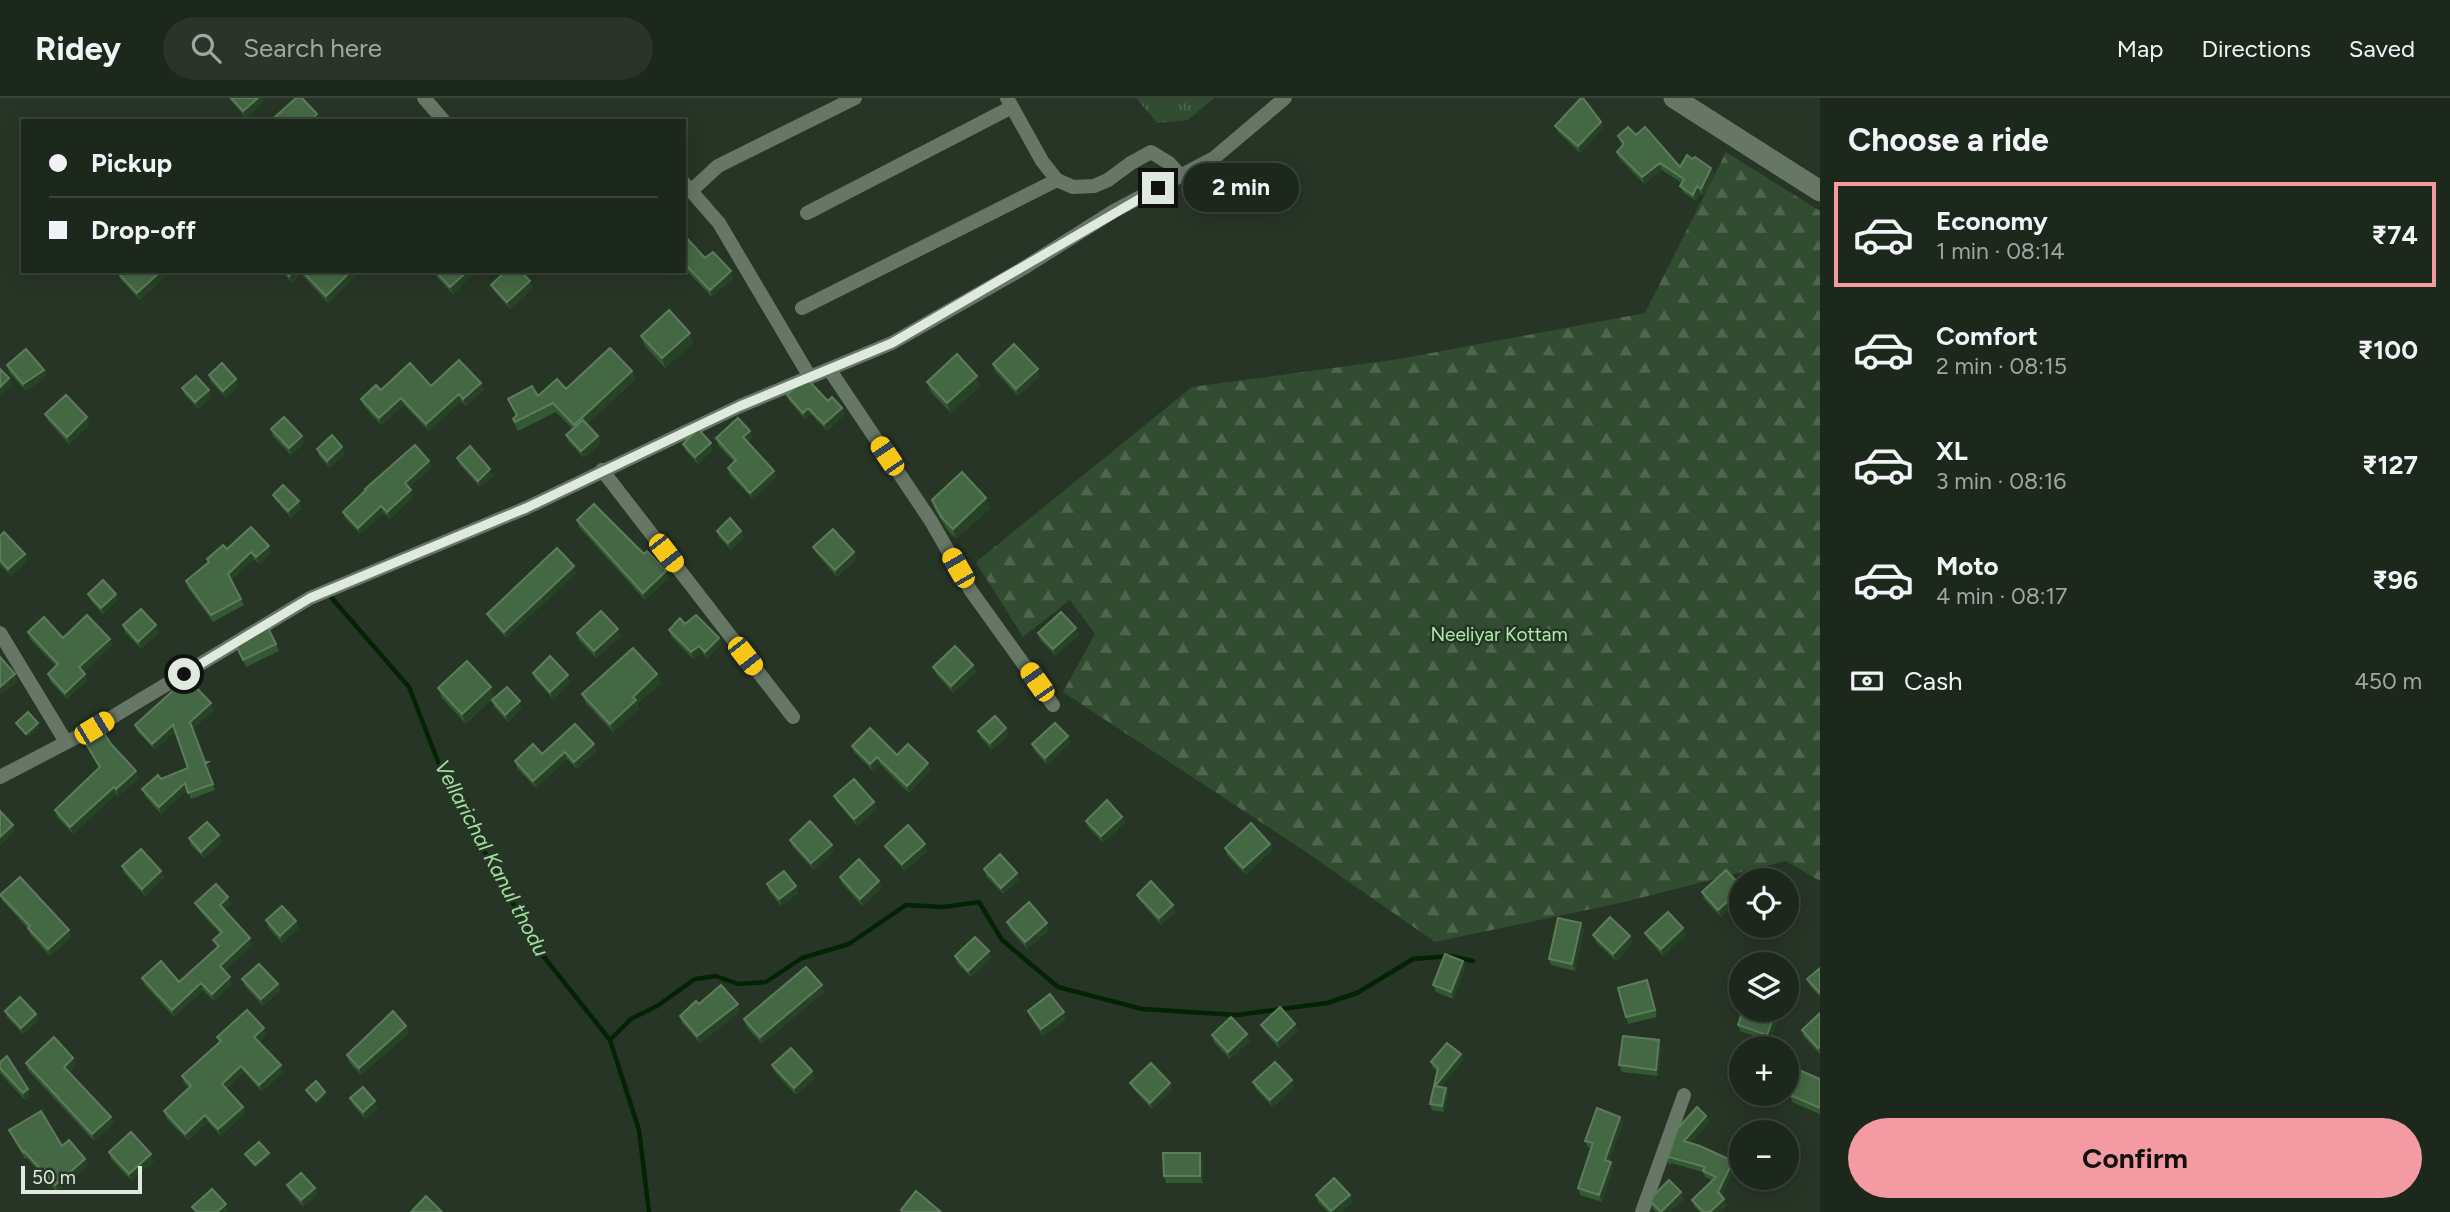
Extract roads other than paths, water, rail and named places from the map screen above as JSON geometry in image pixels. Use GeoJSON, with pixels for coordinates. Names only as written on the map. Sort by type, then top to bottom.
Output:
{"type":"FeatureCollection","features":[{"type":"Feature","properties":{"kind":"main road"},"geometry":{"type":"LineString","coordinates":[[1674,98],[1820,191]]}},
{"type":"Feature","properties":{"kind":"street"},"geometry":{"type":"LineString","coordinates":[[424,98],[442,119]]}},
{"type":"Feature","properties":{"kind":"street"},"geometry":{"type":"LineString","coordinates":[[810,377],[719,223],[687,187],[718,166],[855,98]]}},
{"type":"Feature","properties":{"kind":"street"},"geometry":{"type":"LineString","coordinates":[[0,777],[164,687],[310,598],[526,508],[740,406],[892,343],[1022,269],[1114,211],[1214,158],[1285,98]]}},
{"type":"Feature","properties":{"kind":"street"},"geometry":{"type":"LineString","coordinates":[[807,213],[1009,103],[1042,160],[1057,180],[1073,187],[1094,186],[1108,180],[1130,163],[1151,152],[1170,163],[1181,176]]}},
{"type":"Feature","properties":{"kind":"street"},"geometry":{"type":"LineString","coordinates":[[802,308],[1057,180]]}},
{"type":"Feature","properties":{"kind":"street"},"geometry":{"type":"LineString","coordinates":[[829,369],[931,521],[971,591],[1053,705]]}},
{"type":"Feature","properties":{"kind":"street"},"geometry":{"type":"LineString","coordinates":[[602,470],[793,718]]}},
{"type":"Feature","properties":{"kind":"street"},"geometry":{"type":"LineString","coordinates":[[0,633],[66,742]]}},
{"type":"Feature","properties":{"kind":"street"},"geometry":{"type":"LineString","coordinates":[[1642,1212],[1684,1095]]}},
{"type":"Feature","properties":{"kind":"waterway","name":"Vellarichal Kanul thodu"},"geometry":{"type":"LineString","coordinates":[[330,596],[409,687],[446,782],[540,952],[610,1040],[639,1130],[649,1212]]}},
{"type":"Feature","properties":{"kind":"waterway"},"geometry":{"type":"LineString","coordinates":[[610,1040],[631,1019],[657,1006],[695,979],[716,976],[738,984],[766,982],[802,958],[849,944],[906,905],[943,907],[979,902],[1002,940],[1058,987],[1142,1009],[1237,1015],[1327,1003],[1357,993],[1413,959],[1451,956],[1473,961]]}},
{"type":"Feature","properties":{"kind":"park label","name":"Neeliyar Kottam"},"geometry":{"type":"Point","coordinates":[1499,634]}}]}
